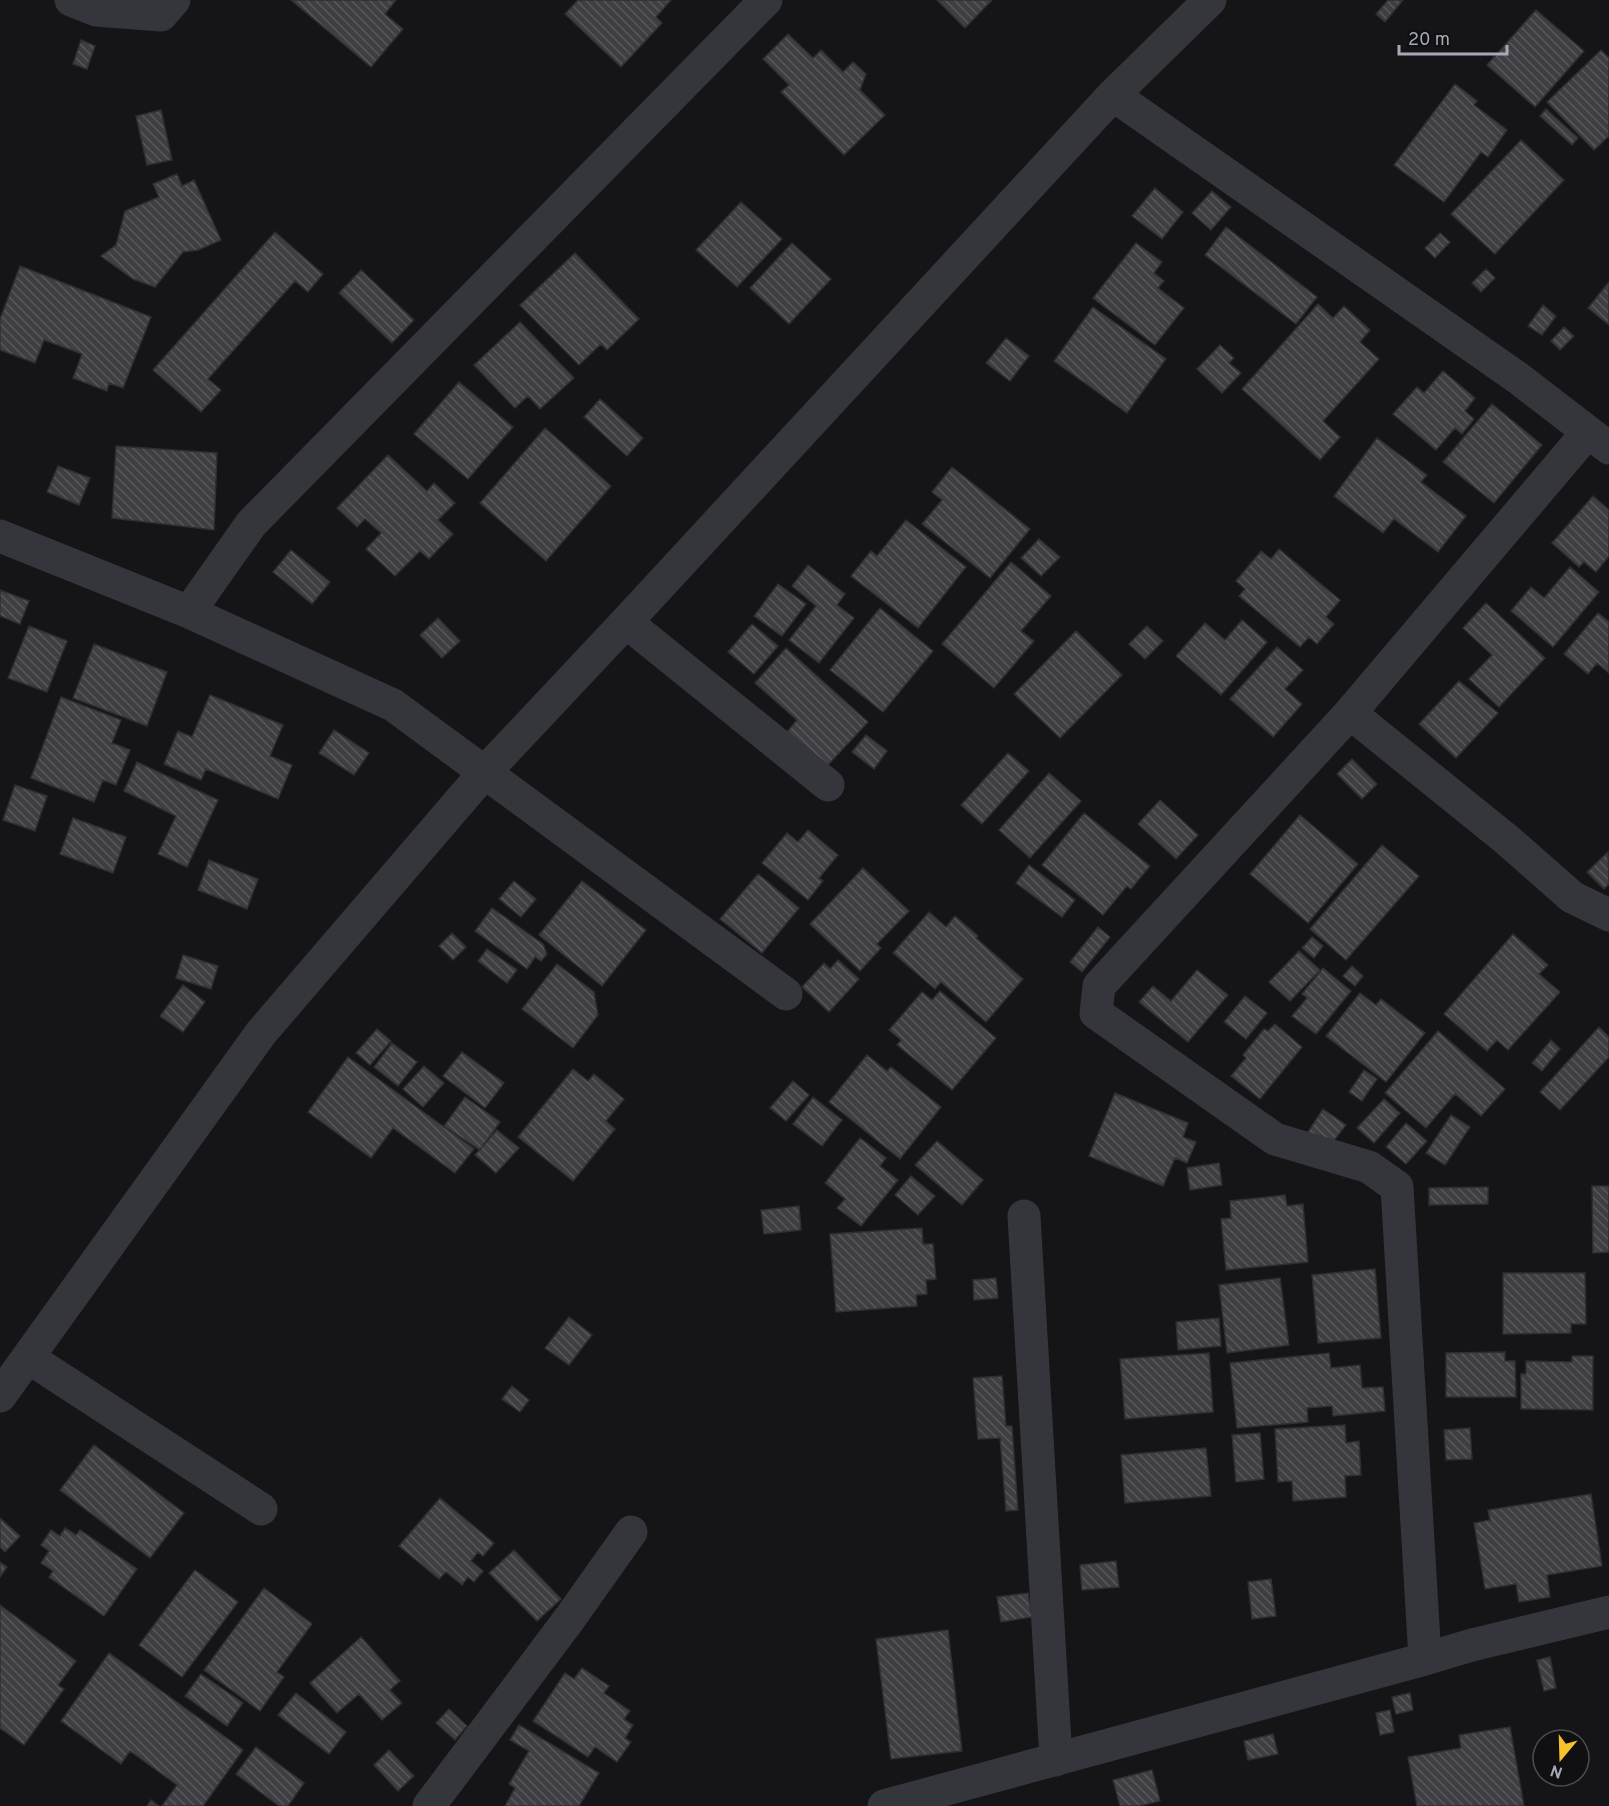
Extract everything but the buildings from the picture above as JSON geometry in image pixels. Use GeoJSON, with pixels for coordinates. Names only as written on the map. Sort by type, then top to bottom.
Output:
{"type":"FeatureCollection","features":[{"type":"Feature","properties":{"kind":"street"},"geometry":{"type":"LineString","coordinates":[[71,0],[96,10],[161,15],[174,0]]}},
{"type":"Feature","properties":{"kind":"street"},"geometry":{"type":"LineString","coordinates":[[189,612],[251,524],[766,0]]}},
{"type":"Feature","properties":{"kind":"street"},"geometry":{"type":"LineString","coordinates":[[0,1396],[261,1033],[484,772],[626,622],[1113,94],[1210,0]]}},
{"type":"Feature","properties":{"kind":"street"},"geometry":{"type":"LineString","coordinates":[[1113,94],[1518,378],[1598,440],[1099,986],[1096,1013],[1275,1139],[1370,1167],[1397,1187],[1425,1659]]}},
{"type":"Feature","properties":{"kind":"street"},"geometry":{"type":"LineString","coordinates":[[0,536],[189,612],[393,705],[786,994]]}},
{"type":"Feature","properties":{"kind":"street"},"geometry":{"type":"LineString","coordinates":[[626,622],[828,784]]}},
{"type":"Feature","properties":{"kind":"street"},"geometry":{"type":"LineString","coordinates":[[1350,713],[1506,839],[1572,897],[1609,915]]}},
{"type":"Feature","properties":{"kind":"street"},"geometry":{"type":"LineString","coordinates":[[1024,1216],[1056,1760]]}},
{"type":"Feature","properties":{"kind":"street"},"geometry":{"type":"LineString","coordinates":[[29,1358],[261,1509]]}},
{"type":"Feature","properties":{"kind":"street"},"geometry":{"type":"LineString","coordinates":[[429,1806],[570,1618],[631,1532]]}},
{"type":"Feature","properties":{"kind":"street"},"geometry":{"type":"LineString","coordinates":[[884,1806],[1472,1645],[1609,1612]]}}]}
